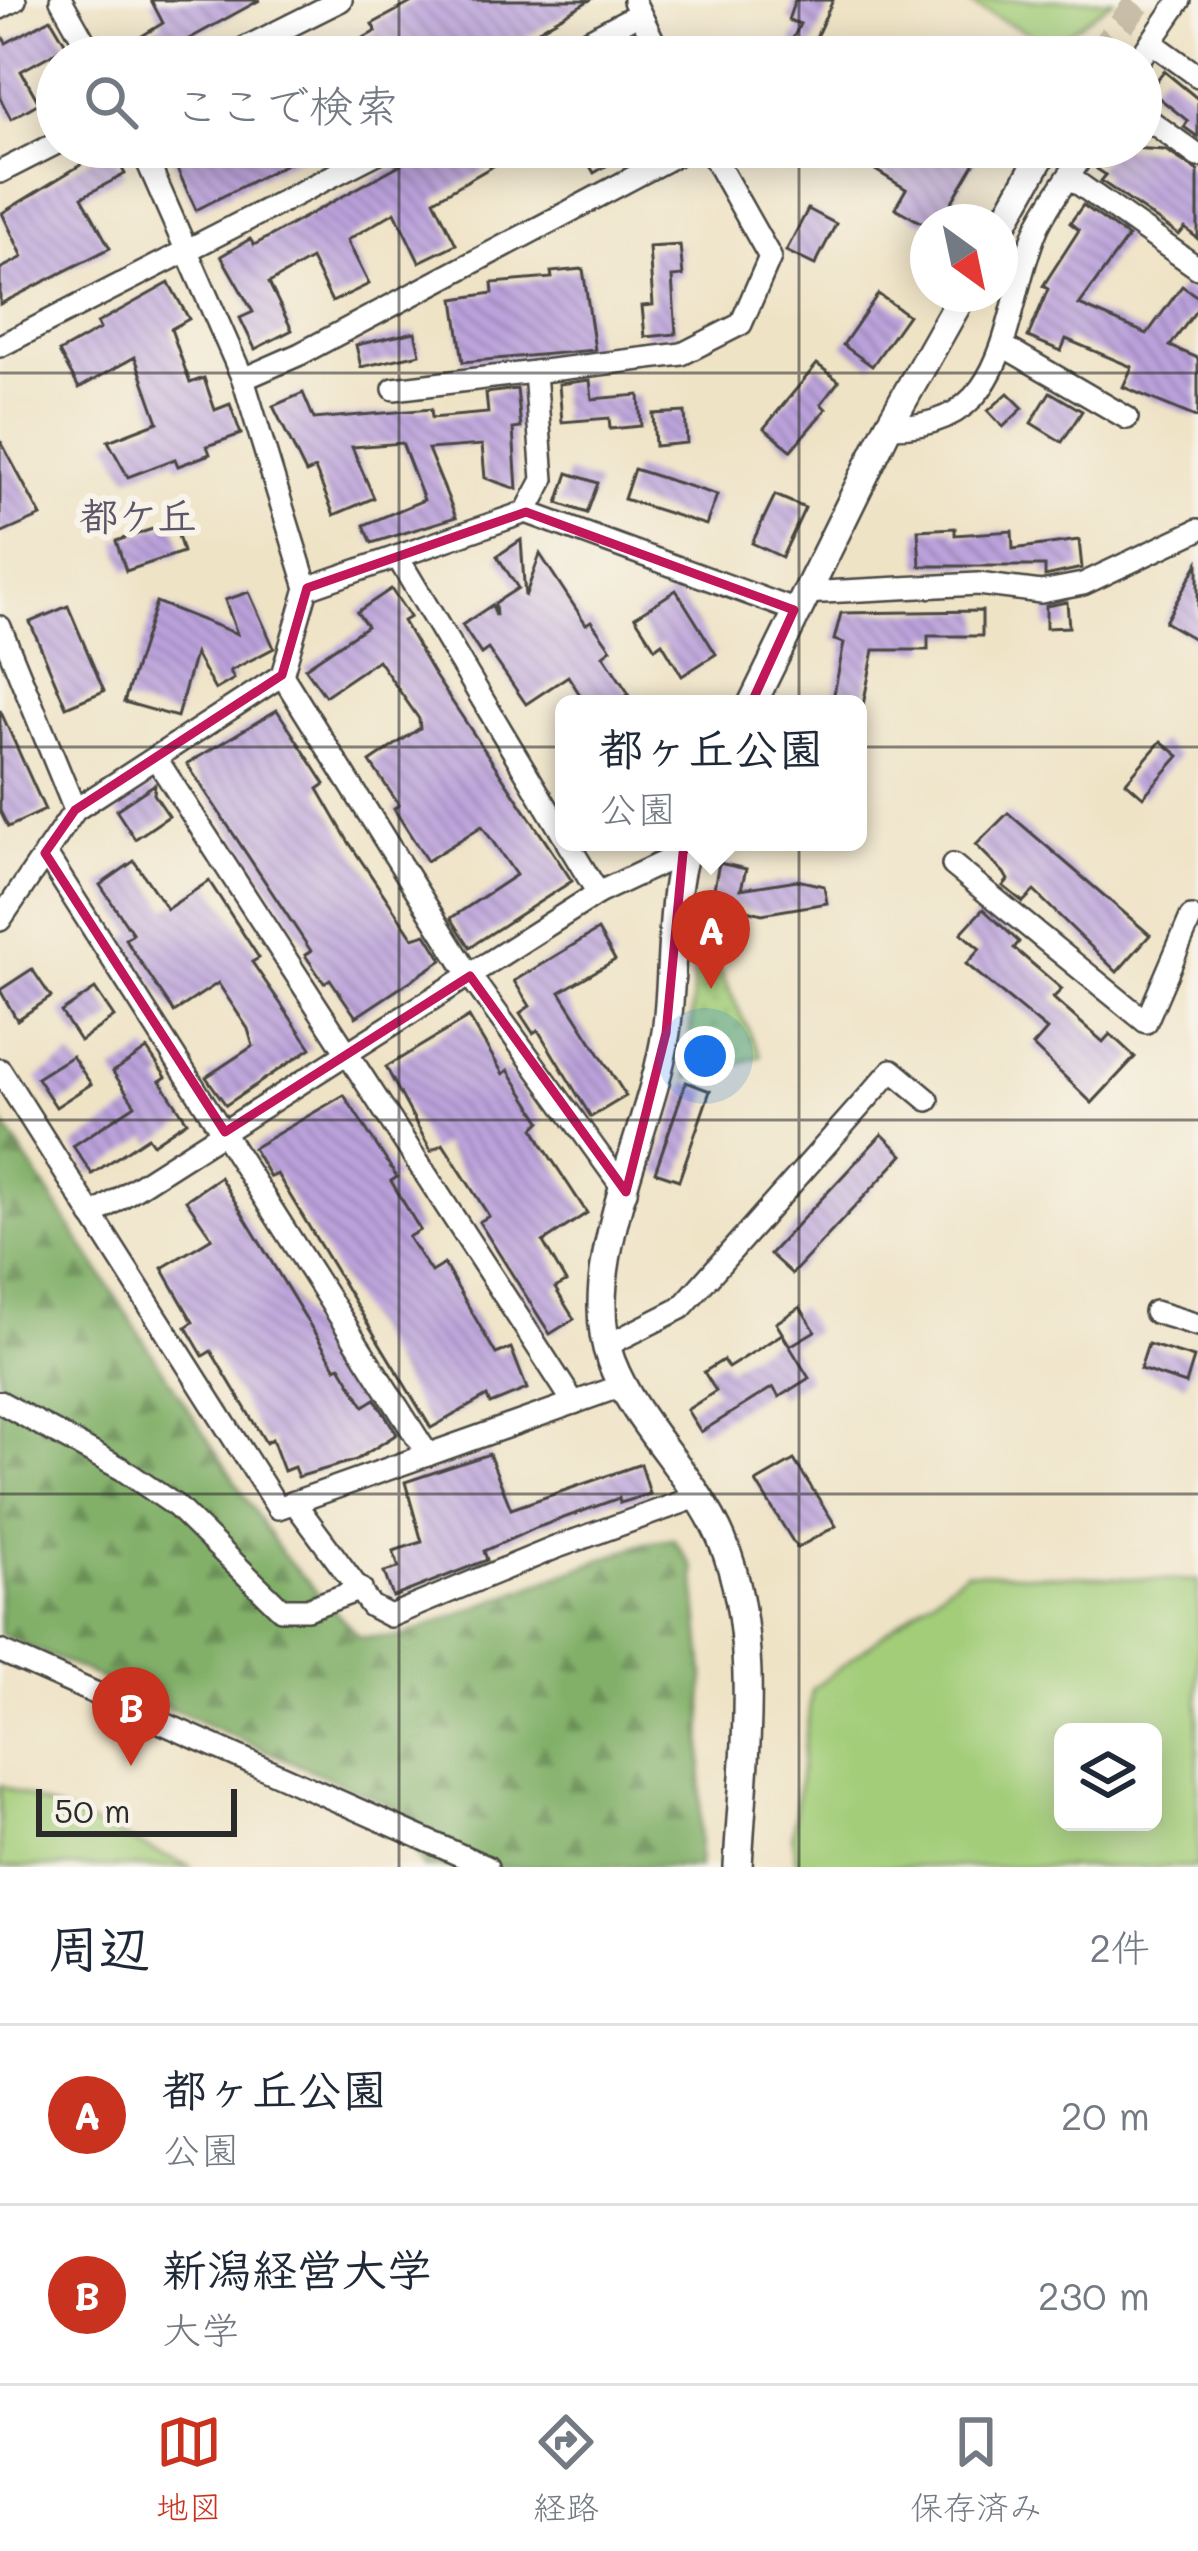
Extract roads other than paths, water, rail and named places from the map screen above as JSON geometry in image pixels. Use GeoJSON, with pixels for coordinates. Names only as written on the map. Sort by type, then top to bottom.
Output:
{"type":"FeatureCollection","features":[{"type":"Feature","properties":{"kind":"street"},"geometry":{"type":"LineString","coordinates":[[0,8],[15,0]]}},
{"type":"Feature","properties":{"kind":"street"},"geometry":{"type":"LineString","coordinates":[[61,0],[81,36]]}},
{"type":"Feature","properties":{"kind":"street"},"geometry":{"type":"LineString","coordinates":[[269,36],[341,0]]}},
{"type":"Feature","properties":{"kind":"street"},"geometry":{"type":"LineString","coordinates":[[1156,36],[1180,0]]}},
{"type":"Feature","properties":{"kind":"street"},"geometry":{"type":"LineString","coordinates":[[590,36],[636,7],[650,36]]}},
{"type":"Feature","properties":{"kind":"street"},"geometry":{"type":"LineString","coordinates":[[1162,58],[1198,76]]}},
{"type":"Feature","properties":{"kind":"street"},"geometry":{"type":"LineString","coordinates":[[1162,129],[1198,156]]}},
{"type":"Feature","properties":{"kind":"street"},"geometry":{"type":"LineString","coordinates":[[0,172],[36,153]]}},
{"type":"Feature","properties":{"kind":"street"},"geometry":{"type":"LineString","coordinates":[[0,920],[75,810],[282,675],[308,588],[243,379],[151,168]]}},
{"type":"Feature","properties":{"kind":"street"},"geometry":{"type":"LineString","coordinates":[[0,346],[349,168]]}},
{"type":"Feature","properties":{"kind":"street"},"geometry":{"type":"LineString","coordinates":[[243,379],[300,354],[651,168]]}},
{"type":"Feature","properties":{"kind":"street"},"geometry":{"type":"LineString","coordinates":[[394,389],[682,354],[741,325],[770,257],[720,168]]}},
{"type":"Feature","properties":{"kind":"street"},"geometry":{"type":"LineString","coordinates":[[1014,204],[1034,168]]}},
{"type":"Feature","properties":{"kind":"street"},"geometry":{"type":"LineString","coordinates":[[887,427],[926,428],[967,406],[1005,347],[1038,227],[1075,168]]}},
{"type":"Feature","properties":{"kind":"street"},"geometry":{"type":"LineString","coordinates":[[1069,177],[1198,268]]}},
{"type":"Feature","properties":{"kind":"street"},"geometry":{"type":"LineString","coordinates":[[756,695],[887,427],[953,312]]}},
{"type":"Feature","properties":{"kind":"street"},"geometry":{"type":"LineString","coordinates":[[1005,347],[1127,418]]}},
{"type":"Feature","properties":{"kind":"street"},"geometry":{"type":"LineString","coordinates":[[526,512],[543,481],[535,372]]}},
{"type":"Feature","properties":{"kind":"street"},"geometry":{"type":"LineString","coordinates":[[308,588],[526,512],[799,602],[978,584],[1041,592],[1084,584],[1198,530]]}},
{"type":"Feature","properties":{"kind":"street"},"geometry":{"type":"LineString","coordinates":[[398,558],[555,821]]}},
{"type":"Feature","properties":{"kind":"street"},"geometry":{"type":"LineString","coordinates":[[0,627],[75,810]]}},
{"type":"Feature","properties":{"kind":"street"},"geometry":{"type":"LineString","coordinates":[[282,675],[470,976],[626,1192]]}},
{"type":"Feature","properties":{"kind":"street"},"geometry":{"type":"LineString","coordinates":[[157,760],[574,1403]]}},
{"type":"Feature","properties":{"kind":"street"},"geometry":{"type":"LineString","coordinates":[[573,851],[598,893]]}},
{"type":"Feature","properties":{"kind":"street"},"geometry":{"type":"LineString","coordinates":[[92,1216],[598,893],[680,851]]}},
{"type":"Feature","properties":{"kind":"street"},"geometry":{"type":"LineString","coordinates":[[686,851],[666,1033],[626,1192],[608,1237],[602,1292],[608,1345],[624,1385],[722,1541],[737,1601],[746,1682],[738,1867]]}},
{"type":"Feature","properties":{"kind":"street"},"geometry":{"type":"LineString","coordinates":[[46,854],[428,1455]]}},
{"type":"Feature","properties":{"kind":"street"},"geometry":{"type":"LineString","coordinates":[[953,865],[1147,1022],[1196,921]]}},
{"type":"Feature","properties":{"kind":"street"},"geometry":{"type":"LineString","coordinates":[[0,1070],[278,1508],[624,1385]]}},
{"type":"Feature","properties":{"kind":"street"},"geometry":{"type":"LineString","coordinates":[[608,1345],[681,1308],[892,1070],[928,1100]]}},
{"type":"Feature","properties":{"kind":"street"},"geometry":{"type":"LineString","coordinates":[[1156,1312],[1198,1325]]}},
{"type":"Feature","properties":{"kind":"street"},"geometry":{"type":"LineString","coordinates":[[0,1402],[122,1469],[176,1506],[281,1609],[307,1610],[362,1589]]}},
{"type":"Feature","properties":{"kind":"street"},"geometry":{"type":"LineString","coordinates":[[294,1502],[371,1606],[390,1616],[556,1546],[698,1497]]}},
{"type":"Feature","properties":{"kind":"street"},"geometry":{"type":"LineString","coordinates":[[0,1651],[487,1867]]}},
{"type":"Feature","properties":{"kind":"tunnel"},"geometry":{"type":"LineString","coordinates":[[1112,36],[1140,0]]}},
{"type":"Feature","properties":{"kind":"place","name":"都ヶ丘公園"},"geometry":{"type":"Point","coordinates":[711,989]}},
{"type":"Feature","properties":{"kind":"place","name":"新潟経営大学"},"geometry":{"type":"Point","coordinates":[131,1766]}},
{"type":"Feature","properties":{"kind":"district","name":"都ケ丘"},"geometry":{"type":"Point","coordinates":[138,514]}}]}
